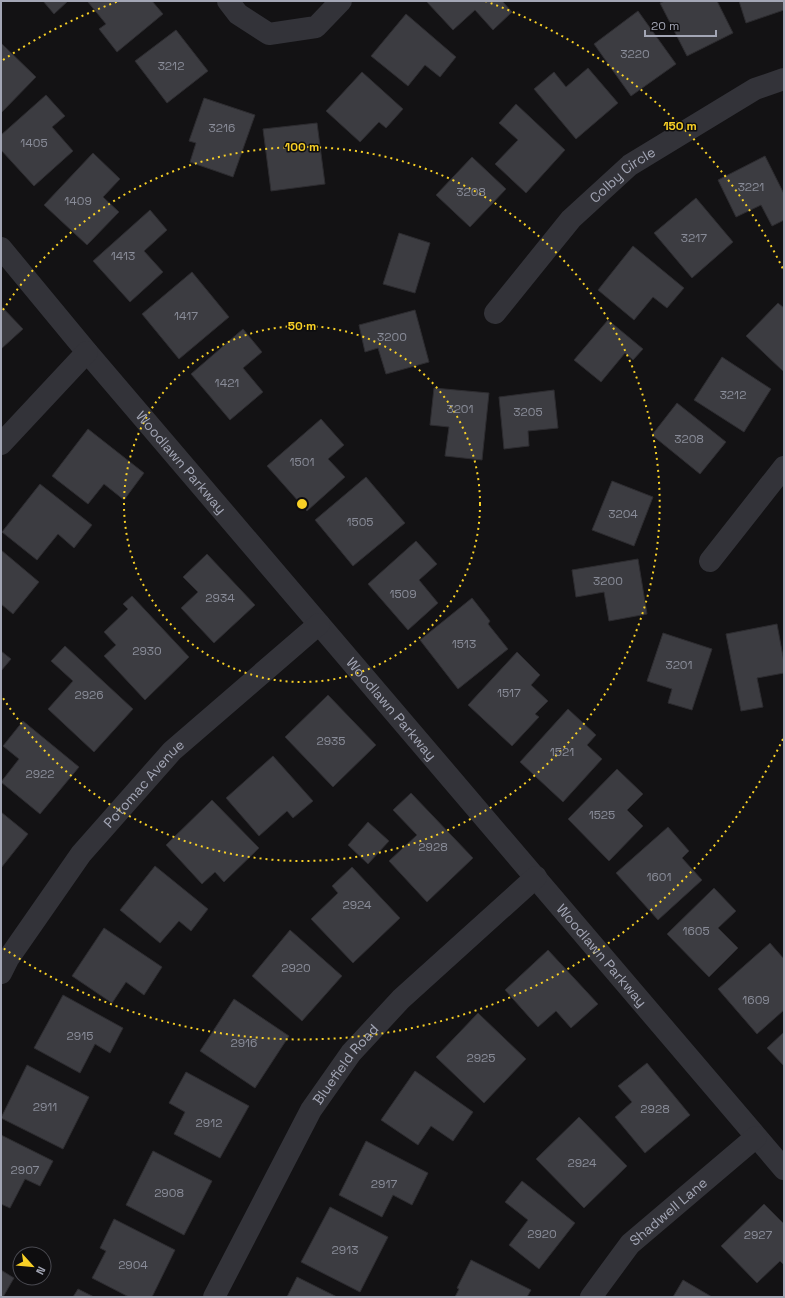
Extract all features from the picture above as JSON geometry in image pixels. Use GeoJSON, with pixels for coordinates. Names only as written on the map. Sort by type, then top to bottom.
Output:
{"type":"FeatureCollection","features":[{"type":"Feature","properties":{"kind":"street"},"geometry":{"type":"LineString","coordinates":[[228,1],[238,14],[269,34],[316,27],[341,1]]}},
{"type":"Feature","properties":{"kind":"street","name":"Colby Circle"},"geometry":{"type":"LineString","coordinates":[[495,313],[571,219],[630,165],[755,89],[784,79]]}},
{"type":"Feature","properties":{"kind":"street","name":"Woodlawn Parkway"},"geometry":{"type":"LineString","coordinates":[[1,248],[87,352],[784,1169]]}},
{"type":"Feature","properties":{"kind":"street"},"geometry":{"type":"LineString","coordinates":[[1,444],[87,352]]}},
{"type":"Feature","properties":{"kind":"street"},"geometry":{"type":"LineString","coordinates":[[710,560],[784,467]]}},
{"type":"Feature","properties":{"kind":"street","name":"Potomac Avenue"},"geometry":{"type":"LineString","coordinates":[[1,973],[8,959],[81,854],[172,751],[319,624]]}},
{"type":"Feature","properties":{"kind":"street","name":"Bluefield Road"},"geometry":{"type":"LineString","coordinates":[[214,1297],[311,1110],[351,1053],[401,999],[536,877]]}},
{"type":"Feature","properties":{"kind":"street","name":"Shadwell Lane"},"geometry":{"type":"LineString","coordinates":[[591,1297],[630,1244],[756,1137]]}},
{"type":"Feature","properties":{"kind":"building"},"geometry":{"type":"Polygon","coordinates":[[[43,1],[68,1],[54,14],[43,1]]]}},
{"type":"Feature","properties":{"kind":"building"},"geometry":{"type":"Polygon","coordinates":[[[152,1],[163,14],[117,52],[99,29],[106,24],[88,2],[152,1]]]}},
{"type":"Feature","properties":{"kind":"building"},"geometry":{"type":"Polygon","coordinates":[[[426,1],[502,1],[512,12],[493,30],[475,10],[453,30],[426,1]]]}},
{"type":"Feature","properties":{"kind":"building"},"geometry":{"type":"Polygon","coordinates":[[[665,1],[717,1],[733,33],[687,56],[660,3],[665,1]]]}},
{"type":"Feature","properties":{"kind":"building"},"geometry":{"type":"Polygon","coordinates":[[[739,1],[784,1],[784,10],[746,23],[739,1]]]}},
{"type":"Feature","properties":{"kind":"building"},"geometry":{"type":"Polygon","coordinates":[[[638,11],[676,64],[631,96],[594,44],[638,11]]]}},
{"type":"Feature","properties":{"kind":"building"},"geometry":{"type":"Polygon","coordinates":[[[406,14],[456,57],[440,77],[425,65],[408,86],[371,56],[406,14]]]}},
{"type":"Feature","properties":{"kind":"building"},"geometry":{"type":"Polygon","coordinates":[[[176,30],[208,71],[167,103],[135,61],[176,30]]]}},
{"type":"Feature","properties":{"kind":"building"},"geometry":{"type":"Polygon","coordinates":[[[1,43],[36,77],[1,113],[1,43]]]}},
{"type":"Feature","properties":{"kind":"building"},"geometry":{"type":"Polygon","coordinates":[[[588,68],[618,103],[576,139],[534,89],[554,72],[566,87],[588,68]]]}},
{"type":"Feature","properties":{"kind":"building"},"geometry":{"type":"Polygon","coordinates":[[[362,72],[403,109],[386,128],[379,122],[360,142],[326,111],[362,72]]]}},
{"type":"Feature","properties":{"kind":"building"},"geometry":{"type":"Polygon","coordinates":[[[46,95],[65,116],[52,127],[73,151],[34,186],[1,150],[1,135],[46,95]]]}},
{"type":"Feature","properties":{"kind":"building"},"geometry":{"type":"Polygon","coordinates":[[[204,98],[255,115],[233,177],[190,162],[196,143],[189,141],[204,98]]]}},
{"type":"Feature","properties":{"kind":"building"},"geometry":{"type":"Polygon","coordinates":[[[516,104],[565,150],[526,193],[495,164],[518,140],[499,123],[516,104]]]}},
{"type":"Feature","properties":{"kind":"building"},"geometry":{"type":"Polygon","coordinates":[[[317,123],[325,184],[271,191],[263,129],[317,123]]]}},
{"type":"Feature","properties":{"kind":"building"},"geometry":{"type":"Polygon","coordinates":[[[93,153],[120,179],[103,197],[119,212],[87,245],[44,205],[93,153]]]}},
{"type":"Feature","properties":{"kind":"building"},"geometry":{"type":"Polygon","coordinates":[[[765,156],[784,194],[784,220],[772,226],[761,205],[736,217],[718,180],[765,156]]]}},
{"type":"Feature","properties":{"kind":"building"},"geometry":{"type":"Polygon","coordinates":[[[472,157],[506,189],[470,227],[436,195],[472,157]]]}},
{"type":"Feature","properties":{"kind":"building"},"geometry":{"type":"Polygon","coordinates":[[[696,198],[733,242],[692,278],[654,233],[696,198]]]}},
{"type":"Feature","properties":{"kind":"building"},"geometry":{"type":"Polygon","coordinates":[[[150,210],[167,230],[144,251],[163,272],[130,302],[93,261],[150,210]]]}},
{"type":"Feature","properties":{"kind":"building"},"geometry":{"type":"Polygon","coordinates":[[[399,233],[430,243],[415,293],[383,284],[399,233]]]}},
{"type":"Feature","properties":{"kind":"building"},"geometry":{"type":"Polygon","coordinates":[[[633,246],[684,288],[667,308],[653,297],[634,320],[598,290],[633,246]]]}},
{"type":"Feature","properties":{"kind":"building"},"geometry":{"type":"Polygon","coordinates":[[[192,272],[229,317],[179,359],[142,314],[192,272]]]}},
{"type":"Feature","properties":{"kind":"building"},"geometry":{"type":"Polygon","coordinates":[[[778,303],[784,308],[784,372],[746,336],[778,303]]]}},
{"type":"Feature","properties":{"kind":"building"},"geometry":{"type":"Polygon","coordinates":[[[1,306],[23,329],[1,349],[1,306]]]}},
{"type":"Feature","properties":{"kind":"building"},"geometry":{"type":"Polygon","coordinates":[[[415,310],[429,362],[386,374],[378,348],[365,352],[359,325],[415,310]]]}},
{"type":"Feature","properties":{"kind":"building"},"geometry":{"type":"Polygon","coordinates":[[[608,320],[643,349],[633,360],[625,353],[601,382],[574,360],[608,320]]]}},
{"type":"Feature","properties":{"kind":"building"},"geometry":{"type":"Polygon","coordinates":[[[243,329],[262,352],[243,368],[263,392],[230,420],[191,374],[243,329]]]}},
{"type":"Feature","properties":{"kind":"building"},"geometry":{"type":"Polygon","coordinates":[[[722,357],[771,389],[744,432],[694,400],[722,357]]]}},
{"type":"Feature","properties":{"kind":"building"},"geometry":{"type":"Polygon","coordinates":[[[434,388],[489,393],[482,460],[445,456],[449,427],[430,425],[434,388]]]}},
{"type":"Feature","properties":{"kind":"building"},"geometry":{"type":"Polygon","coordinates":[[[554,390],[558,428],[528,431],[529,446],[504,449],[499,397],[554,390]]]}},
{"type":"Feature","properties":{"kind":"building"},"geometry":{"type":"Polygon","coordinates":[[[677,403],[726,442],[700,474],[652,435],[677,403]]]}},
{"type":"Feature","properties":{"kind":"building"},"geometry":{"type":"Polygon","coordinates":[[[321,419],[344,445],[328,459],[345,477],[307,511],[267,466],[321,419]]]}},
{"type":"Feature","properties":{"kind":"building"},"geometry":{"type":"Polygon","coordinates":[[[88,429],[144,473],[124,500],[104,484],[88,504],[52,476],[88,429]]]}},
{"type":"Feature","properties":{"kind":"building"},"geometry":{"type":"Polygon","coordinates":[[[366,477],[405,523],[353,566],[315,520],[366,477]]]}},
{"type":"Feature","properties":{"kind":"building"},"geometry":{"type":"Polygon","coordinates":[[[612,481],[653,497],[634,546],[592,530],[612,481]]]}},
{"type":"Feature","properties":{"kind":"building"},"geometry":{"type":"Polygon","coordinates":[[[40,484],[92,525],[74,548],[58,534],[37,560],[2,532],[40,484]]]}},
{"type":"Feature","properties":{"kind":"building"},"geometry":{"type":"Polygon","coordinates":[[[416,541],[437,564],[419,580],[438,603],[408,630],[368,584],[416,541]]]}},
{"type":"Feature","properties":{"kind":"building"},"geometry":{"type":"Polygon","coordinates":[[[1,550],[39,582],[13,614],[1,604],[1,550]]]}},
{"type":"Feature","properties":{"kind":"building"},"geometry":{"type":"Polygon","coordinates":[[[207,554],[255,605],[214,643],[181,608],[198,592],[183,577],[207,554]]]}},
{"type":"Feature","properties":{"kind":"building"},"geometry":{"type":"Polygon","coordinates":[[[638,559],[647,614],[609,621],[604,592],[576,597],[572,570],[638,559]]]}},
{"type":"Feature","properties":{"kind":"building"},"geometry":{"type":"Polygon","coordinates":[[[132,596],[189,657],[145,700],[104,656],[116,645],[104,632],[128,609],[123,604],[132,596]]]}},
{"type":"Feature","properties":{"kind":"building"},"geometry":{"type":"Polygon","coordinates":[[[472,598],[490,621],[488,624],[508,649],[458,689],[420,640],[472,598]]]}},
{"type":"Feature","properties":{"kind":"building"},"geometry":{"type":"Polygon","coordinates":[[[777,624],[784,662],[784,673],[757,678],[763,707],[741,711],[726,634],[777,624]]]}},
{"type":"Feature","properties":{"kind":"building"},"geometry":{"type":"Polygon","coordinates":[[[663,633],[712,649],[692,710],[668,703],[672,689],[647,681],[663,633]]]}},
{"type":"Feature","properties":{"kind":"building"},"geometry":{"type":"Polygon","coordinates":[[[65,646],[133,709],[94,752],[48,709],[73,681],[51,661],[65,646]]]}},
{"type":"Feature","properties":{"kind":"building"},"geometry":{"type":"Polygon","coordinates":[[[1,651],[11,659],[1,671],[1,651]]]}},
{"type":"Feature","properties":{"kind":"building"},"geometry":{"type":"Polygon","coordinates":[[[517,652],[540,675],[531,685],[548,701],[535,714],[539,717],[512,746],[468,705],[517,652]]]}},
{"type":"Feature","properties":{"kind":"building"},"geometry":{"type":"Polygon","coordinates":[[[328,695],[376,745],[333,787],[285,737],[328,695]]]}},
{"type":"Feature","properties":{"kind":"building"},"geometry":{"type":"Polygon","coordinates":[[[568,709],[596,735],[587,745],[602,759],[563,802],[520,762],[568,709]]]}},
{"type":"Feature","properties":{"kind":"building"},"geometry":{"type":"Polygon","coordinates":[[[23,721],[79,767],[40,814],[1,782],[19,759],[3,746],[23,721]]]}},
{"type":"Feature","properties":{"kind":"building"},"geometry":{"type":"Polygon","coordinates":[[[273,756],[313,801],[293,818],[287,811],[259,836],[226,798],[273,756]]]}},
{"type":"Feature","properties":{"kind":"building"},"geometry":{"type":"Polygon","coordinates":[[[617,769],[643,794],[627,810],[643,826],[609,861],[568,819],[617,769]]]}},
{"type":"Feature","properties":{"kind":"building"},"geometry":{"type":"Polygon","coordinates":[[[411,793],[473,858],[427,902],[389,861],[417,835],[393,810],[411,793]]]}},
{"type":"Feature","properties":{"kind":"building"},"geometry":{"type":"Polygon","coordinates":[[[212,800],[259,848],[224,882],[215,872],[202,884],[166,845],[212,800]]]}},
{"type":"Feature","properties":{"kind":"building"},"geometry":{"type":"Polygon","coordinates":[[[1,812],[28,834],[1,868],[1,812]]]}},
{"type":"Feature","properties":{"kind":"building"},"geometry":{"type":"Polygon","coordinates":[[[368,822],[389,841],[368,864],[348,845],[368,822]]]}},
{"type":"Feature","properties":{"kind":"building"},"geometry":{"type":"Polygon","coordinates":[[[668,827],[689,851],[682,858],[702,880],[658,920],[616,873],[668,827]]]}},
{"type":"Feature","properties":{"kind":"building"},"geometry":{"type":"Polygon","coordinates":[[[155,866],[208,909],[191,931],[179,921],[160,943],[120,910],[155,866]]]}},
{"type":"Feature","properties":{"kind":"building"},"geometry":{"type":"Polygon","coordinates":[[[352,867],[400,918],[353,963],[311,919],[338,893],[332,886],[352,867]]]}},
{"type":"Feature","properties":{"kind":"building"},"geometry":{"type":"Polygon","coordinates":[[[714,888],[736,911],[718,928],[738,948],[709,977],[667,934],[714,888]]]}},
{"type":"Feature","properties":{"kind":"building"},"geometry":{"type":"Polygon","coordinates":[[[104,928],[162,967],[144,995],[126,982],[112,1003],[72,976],[104,928]]]}},
{"type":"Feature","properties":{"kind":"building"},"geometry":{"type":"Polygon","coordinates":[[[290,930],[342,976],[302,1021],[252,976],[290,930]]]}},
{"type":"Feature","properties":{"kind":"building"},"geometry":{"type":"Polygon","coordinates":[[[770,943],[784,959],[784,1010],[757,1034],[718,989],[770,943]]]}},
{"type":"Feature","properties":{"kind":"building"},"geometry":{"type":"Polygon","coordinates":[[[548,950],[598,1004],[571,1028],[556,1011],[538,1027],[505,990],[548,950]]]}},
{"type":"Feature","properties":{"kind":"building"},"geometry":{"type":"Polygon","coordinates":[[[63,995],[123,1028],[110,1053],[95,1044],[80,1073],[34,1048],[63,995]]]}},
{"type":"Feature","properties":{"kind":"building"},"geometry":{"type":"Polygon","coordinates":[[[234,999],[289,1036],[255,1088],[200,1051],[234,999]]]}},
{"type":"Feature","properties":{"kind":"building"},"geometry":{"type":"Polygon","coordinates":[[[478,1013],[526,1059],[484,1103],[436,1057],[478,1013]]]}},
{"type":"Feature","properties":{"kind":"building"},"geometry":{"type":"Polygon","coordinates":[[[784,1032],[784,1066],[767,1048],[784,1032]]]}},
{"type":"Feature","properties":{"kind":"building"},"geometry":{"type":"Polygon","coordinates":[[[647,1063],[690,1115],[645,1153],[615,1117],[632,1102],[618,1086],[647,1063]]]}},
{"type":"Feature","properties":{"kind":"building"},"geometry":{"type":"Polygon","coordinates":[[[27,1065],[89,1097],[63,1149],[1,1118],[27,1065]]]}},
{"type":"Feature","properties":{"kind":"building"},"geometry":{"type":"Polygon","coordinates":[[[415,1071],[473,1112],[453,1141],[431,1126],[418,1145],[381,1120],[415,1071]]]}},
{"type":"Feature","properties":{"kind":"building"},"geometry":{"type":"Polygon","coordinates":[[[186,1072],[249,1106],[220,1158],[174,1134],[185,1112],[169,1103],[186,1072]]]}},
{"type":"Feature","properties":{"kind":"building"},"geometry":{"type":"Polygon","coordinates":[[[579,1117],[627,1166],[584,1208],[536,1159],[579,1117]]]}},
{"type":"Feature","properties":{"kind":"building"},"geometry":{"type":"Polygon","coordinates":[[[1,1135],[53,1161],[40,1186],[25,1179],[10,1208],[1,1204],[1,1135]]]}},
{"type":"Feature","properties":{"kind":"building"},"geometry":{"type":"Polygon","coordinates":[[[366,1141],[428,1173],[412,1205],[393,1195],[382,1217],[339,1195],[366,1141]]]}},
{"type":"Feature","properties":{"kind":"building"},"geometry":{"type":"Polygon","coordinates":[[[153,1151],[212,1181],[184,1235],[126,1205],[153,1151]]]}},
{"type":"Feature","properties":{"kind":"building"},"geometry":{"type":"Polygon","coordinates":[[[522,1181],[575,1223],[539,1269],[509,1245],[528,1220],[505,1202],[522,1181]]]}},
{"type":"Feature","properties":{"kind":"building"},"geometry":{"type":"Polygon","coordinates":[[[764,1204],[784,1224],[784,1265],[780,1261],[757,1283],[721,1246],[764,1204]]]}},
{"type":"Feature","properties":{"kind":"building"},"geometry":{"type":"Polygon","coordinates":[[[330,1207],[388,1237],[360,1292],[301,1262],[330,1207]]]}},
{"type":"Feature","properties":{"kind":"building"},"geometry":{"type":"Polygon","coordinates":[[[114,1219],[175,1250],[152,1297],[129,1297],[92,1278],[106,1251],[100,1248],[114,1219]]]}},
{"type":"Feature","properties":{"kind":"building"},"geometry":{"type":"Polygon","coordinates":[[[471,1260],[531,1290],[527,1297],[455,1297],[459,1289],[457,1288],[471,1260]]]}},
{"type":"Feature","properties":{"kind":"building"},"geometry":{"type":"Polygon","coordinates":[[[1,1270],[12,1277],[12,1281],[3,1297],[1,1297],[1,1270]]]}},
{"type":"Feature","properties":{"kind":"building"},"geometry":{"type":"Polygon","coordinates":[[[297,1277],[337,1297],[287,1297],[297,1277]]]}},
{"type":"Feature","properties":{"kind":"building"},"geometry":{"type":"Polygon","coordinates":[[[683,1280],[712,1297],[673,1297],[683,1280]]]}},
{"type":"Feature","properties":{"kind":"building"},"geometry":{"type":"Polygon","coordinates":[[[78,1289],[94,1297],[73,1297],[78,1289]]]}}]}
